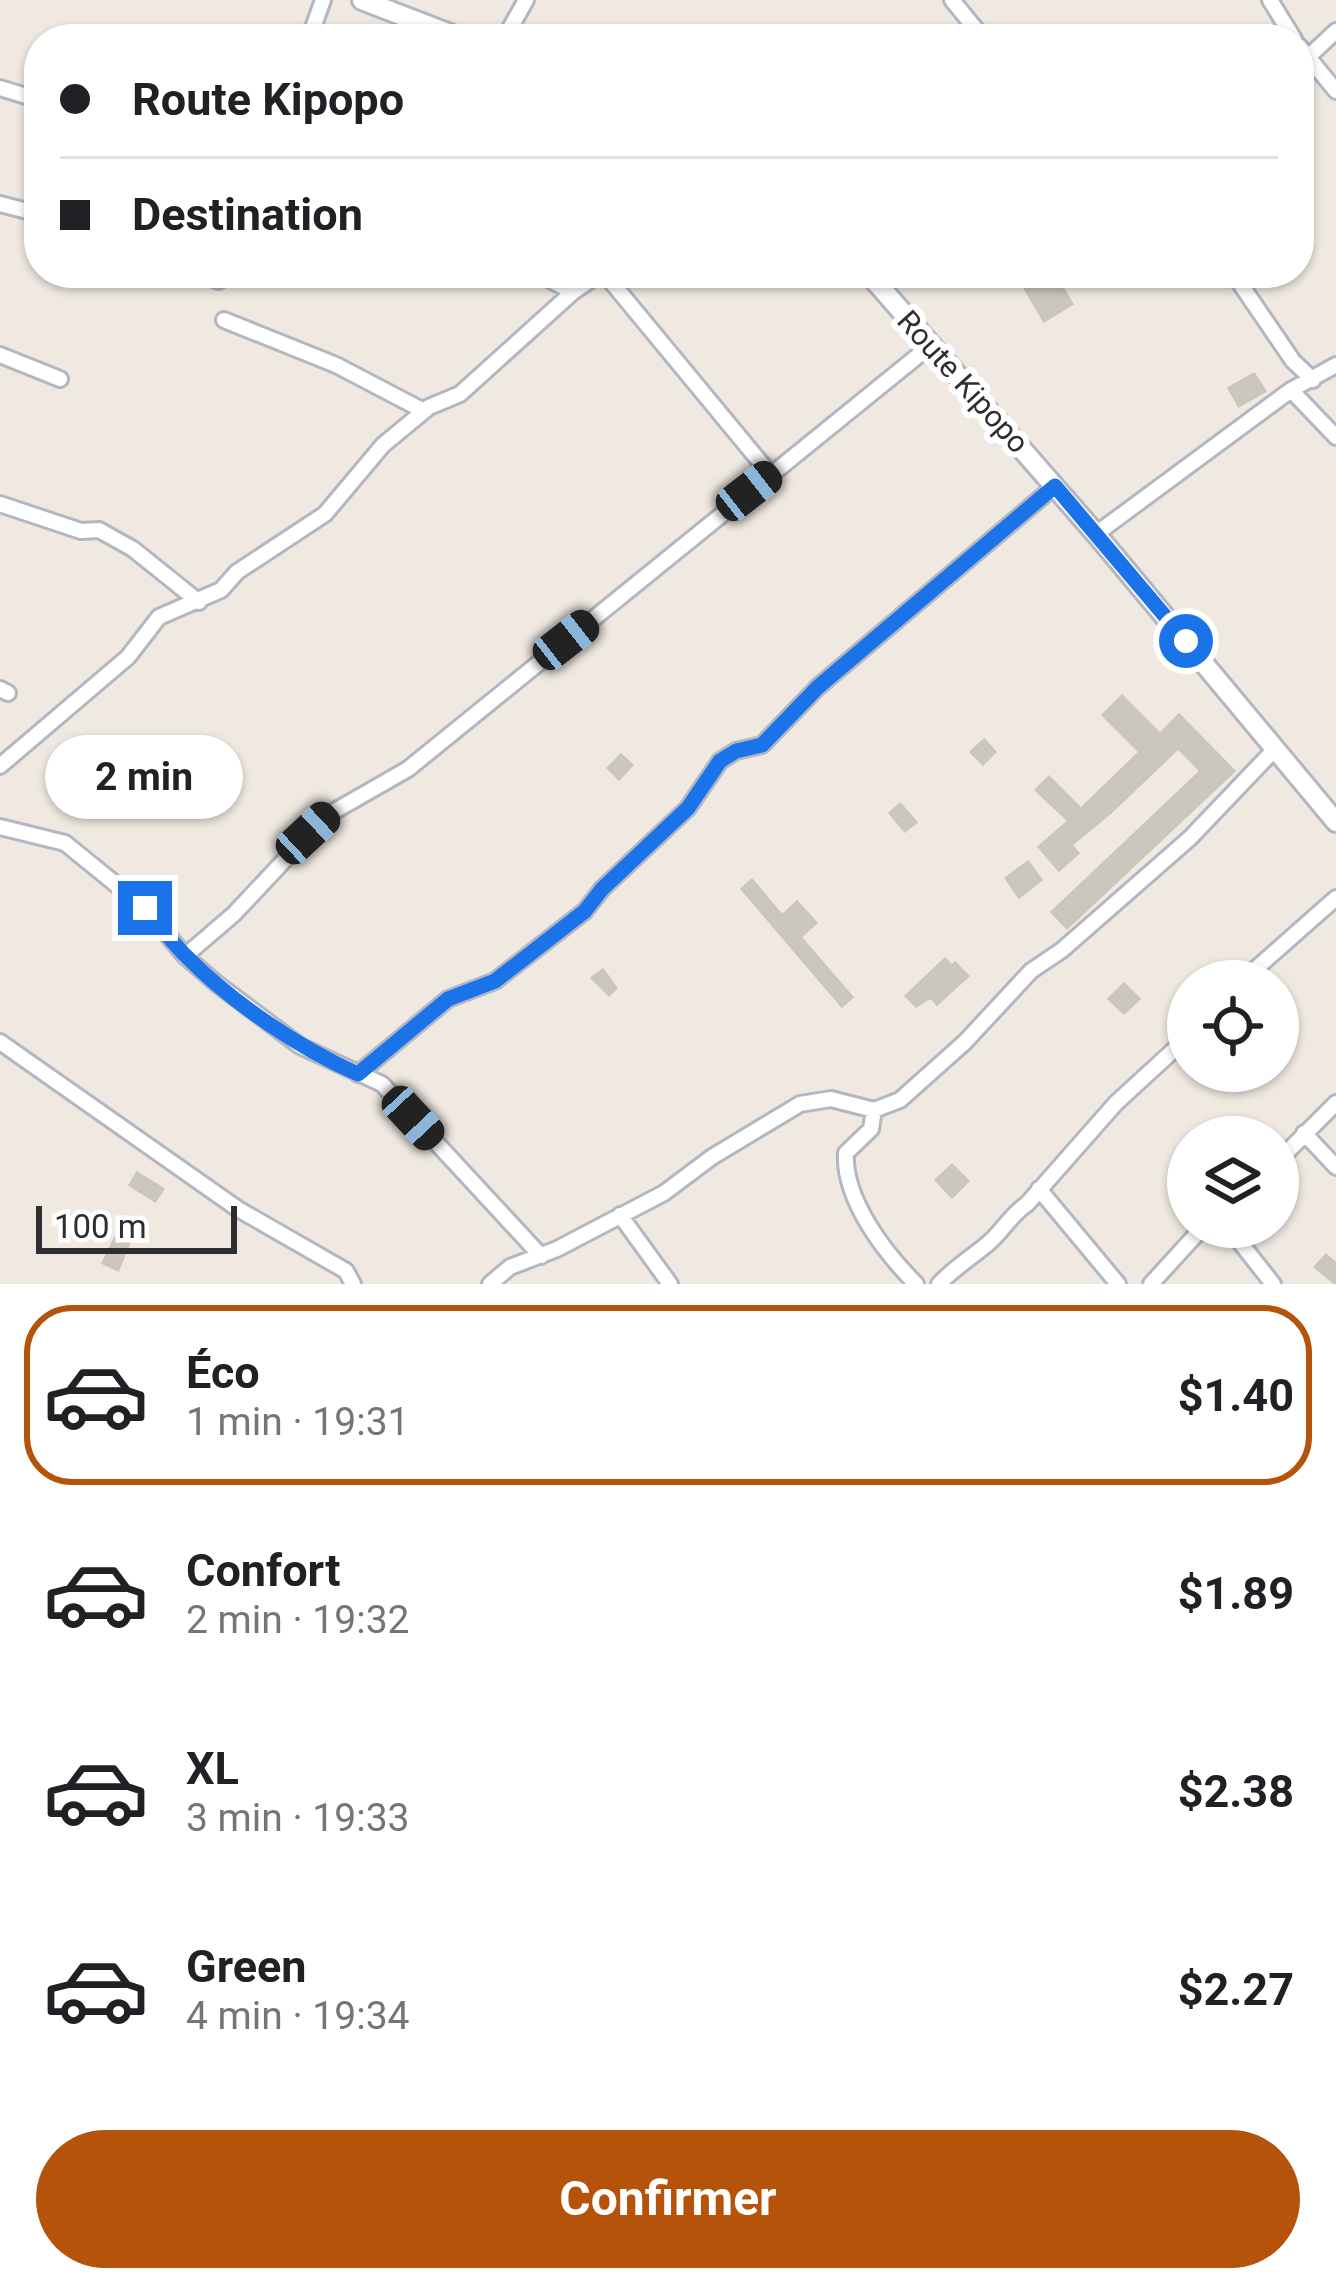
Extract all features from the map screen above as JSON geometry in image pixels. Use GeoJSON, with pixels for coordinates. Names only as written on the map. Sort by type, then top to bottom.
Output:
{"type":"FeatureCollection","features":[{"type":"Feature","properties":{"kind":"main road"},"geometry":{"type":"LineString","coordinates":[[362,0],[391,5],[432,24]]}},
{"type":"Feature","properties":{"kind":"main road","name":"Route Kipopo"},"geometry":{"type":"LineString","coordinates":[[881,288],[1096,534],[1336,822]]}},
{"type":"Feature","properties":{"kind":"street"},"geometry":{"type":"LineString","coordinates":[[952,0],[972,24]]}},
{"type":"Feature","properties":{"kind":"street"},"geometry":{"type":"LineString","coordinates":[[1314,65],[1336,91]]}},
{"type":"Feature","properties":{"kind":"street"},"geometry":{"type":"LineString","coordinates":[[565,288],[573,292]]}},
{"type":"Feature","properties":{"kind":"street"},"geometry":{"type":"LineString","coordinates":[[0,766],[128,657],[159,617],[199,602],[325,514],[383,445],[424,411],[460,394],[579,288]]}},
{"type":"Feature","properties":{"kind":"street"},"geometry":{"type":"LineString","coordinates":[[615,288],[770,474]]}},
{"type":"Feature","properties":{"kind":"street"},"geometry":{"type":"LineString","coordinates":[[1243,288],[1293,361],[1312,380]]}},
{"type":"Feature","properties":{"kind":"street"},"geometry":{"type":"LineString","coordinates":[[224,320],[336,365],[424,411]]}},
{"type":"Feature","properties":{"kind":"street"},"geometry":{"type":"LineString","coordinates":[[185,956],[234,914],[326,816],[408,769],[930,346]]}},
{"type":"Feature","properties":{"kind":"street"},"geometry":{"type":"LineString","coordinates":[[0,355],[60,379]]}},
{"type":"Feature","properties":{"kind":"street"},"geometry":{"type":"LineString","coordinates":[[1096,534],[1291,390],[1336,365]]}},
{"type":"Feature","properties":{"kind":"street"},"geometry":{"type":"LineString","coordinates":[[1291,390],[1336,437]]}},
{"type":"Feature","properties":{"kind":"street"},"geometry":{"type":"LineString","coordinates":[[358,1074],[448,999],[495,981],[585,911],[688,808],[720,761],[736,751],[762,745],[818,687],[1055,486]]}},
{"type":"Feature","properties":{"kind":"street"},"geometry":{"type":"LineString","coordinates":[[0,504],[80,531],[100,530],[133,549],[199,602]]}},
{"type":"Feature","properties":{"kind":"street"},"geometry":{"type":"LineString","coordinates":[[490,1284],[510,1268],[664,1193],[712,1157],[800,1104],[831,1099],[874,1109],[900,1100],[965,1042],[1031,970],[1084,932],[1190,838],[1275,749]]}},
{"type":"Feature","properties":{"kind":"street"},"geometry":{"type":"LineString","coordinates":[[0,827],[51,837],[85,856],[145,908],[185,956],[300,1046],[395,1095],[541,1256]]}},
{"type":"Feature","properties":{"kind":"street"},"geometry":{"type":"LineString","coordinates":[[1266,960],[1336,898]]}},
{"type":"Feature","properties":{"kind":"street"},"geometry":{"type":"LineString","coordinates":[[0,1042],[238,1209],[346,1270],[353,1284]]}},
{"type":"Feature","properties":{"kind":"street"},"geometry":{"type":"LineString","coordinates":[[939,1284],[956,1265],[988,1244],[1010,1214],[1027,1204],[1116,1103],[1167,1056]]}},
{"type":"Feature","properties":{"kind":"street"},"geometry":{"type":"LineString","coordinates":[[1299,1138],[1336,1102]]}},
{"type":"Feature","properties":{"kind":"street"},"geometry":{"type":"LineString","coordinates":[[874,1109],[871,1130],[846,1153],[845,1170],[871,1225],[916,1284]]}},
{"type":"Feature","properties":{"kind":"street"},"geometry":{"type":"LineString","coordinates":[[1304,1133],[1336,1166]]}},
{"type":"Feature","properties":{"kind":"street"},"geometry":{"type":"LineString","coordinates":[[1039,1189],[1118,1284]]}},
{"type":"Feature","properties":{"kind":"street"},"geometry":{"type":"LineString","coordinates":[[620,1215],[670,1284]]}},
{"type":"Feature","properties":{"kind":"street"},"geometry":{"type":"LineString","coordinates":[[1151,1284],[1184,1248]]}},
{"type":"Feature","properties":{"kind":"street"},"geometry":{"type":"LineString","coordinates":[[1245,1248],[1273,1284]]}},
{"type":"Feature","properties":{"kind":"building"},"geometry":{"type":"Polygon","coordinates":[[[1025,288],[1063,288],[1072,304],[1044,321],[1025,288]]]}},
{"type":"Feature","properties":{"kind":"building"},"geometry":{"type":"Polygon","coordinates":[[[1254,374],[1265,391],[1239,406],[1229,388],[1254,374]]]}},
{"type":"Feature","properties":{"kind":"building"},"geometry":{"type":"Polygon","coordinates":[[[1122,696],[1160,734],[1179,715],[1234,771],[1067,928],[1052,912],[1201,771],[1178,748],[1071,845],[1078,853],[1059,870],[1039,847],[1069,821],[1036,790],[1049,777],[1081,809],[1140,752],[1103,715],[1122,696]]]}},
{"type":"Feature","properties":{"kind":"building"},"geometry":{"type":"Polygon","coordinates":[[[984,740],[995,752],[983,764],[971,752],[984,740]]]}},
{"type":"Feature","properties":{"kind":"building"},"geometry":{"type":"Polygon","coordinates":[[[621,755],[632,765],[619,779],[608,768],[621,755]]]}},
{"type":"Feature","properties":{"kind":"building"},"geometry":{"type":"Polygon","coordinates":[[[900,804],[916,822],[905,831],[890,813],[900,804]]]}},
{"type":"Feature","properties":{"kind":"building"},"geometry":{"type":"Polygon","coordinates":[[[1028,862],[1041,880],[1019,897],[1006,878],[1028,862]]]}},
{"type":"Feature","properties":{"kind":"building"},"geometry":{"type":"Polygon","coordinates":[[[752,880],[782,916],[797,902],[816,923],[800,937],[852,997],[842,1006],[742,889],[752,880]]]}},
{"type":"Feature","properties":{"kind":"building"},"geometry":{"type":"Polygon","coordinates":[[[945,959],[968,976],[937,1004],[931,997],[916,1006],[906,996],[945,959]]]}},
{"type":"Feature","properties":{"kind":"building"},"geometry":{"type":"Polygon","coordinates":[[[603,970],[616,988],[609,995],[592,978],[603,970]]]}},
{"type":"Feature","properties":{"kind":"building"},"geometry":{"type":"Polygon","coordinates":[[[1124,984],[1139,999],[1124,1013],[1109,999],[1124,984]]]}},
{"type":"Feature","properties":{"kind":"building"},"geometry":{"type":"Polygon","coordinates":[[[952,1165],[968,1181],[952,1197],[936,1180],[952,1165]]]}},
{"type":"Feature","properties":{"kind":"building"},"geometry":{"type":"Polygon","coordinates":[[[137,1173],[163,1189],[155,1201],[130,1185],[137,1173]]]}},
{"type":"Feature","properties":{"kind":"building"},"geometry":{"type":"Polygon","coordinates":[[[115,1238],[129,1243],[118,1270],[103,1263],[115,1238]]]}},
{"type":"Feature","properties":{"kind":"building"},"geometry":{"type":"Polygon","coordinates":[[[1326,1255],[1336,1264],[1336,1284],[1315,1267],[1326,1255]]]}},
{"type":"Feature","properties":{"kind":"route"},"geometry":{"type":"LineString","coordinates":[[145,908],[185,956],[216,983],[300,1046],[358,1074],[448,999],[495,981],[585,911],[688,808],[720,761],[736,751],[762,745],[818,687],[1055,486],[1186,641]]}}]}
